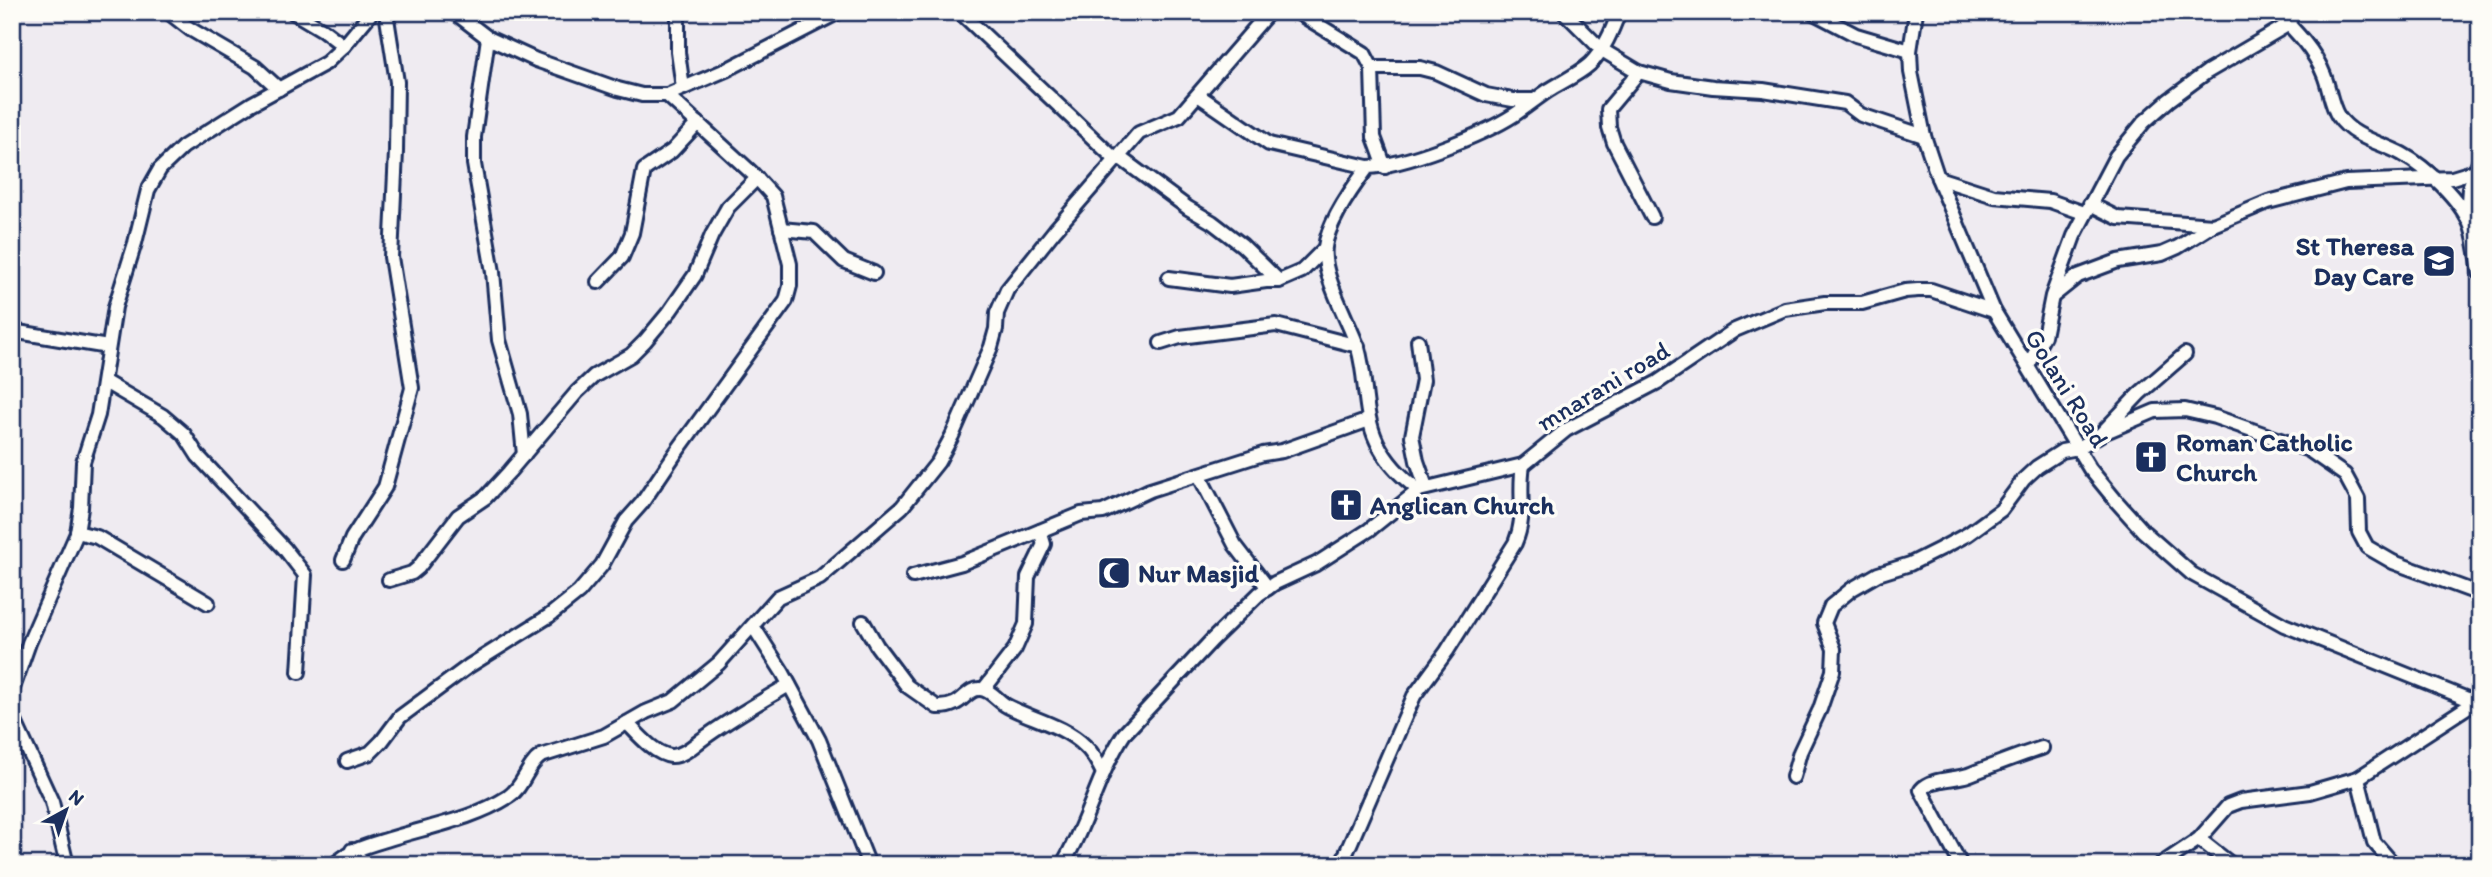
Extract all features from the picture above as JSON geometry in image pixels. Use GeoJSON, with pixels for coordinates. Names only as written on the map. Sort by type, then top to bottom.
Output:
{"type":"FeatureCollection","features":[{"type":"Feature","properties":{"kind":"street"},"geometry":{"type":"LineString","coordinates":[[168,12],[190,29],[255,67],[279,89]]}},
{"type":"Feature","properties":{"kind":"street"},"geometry":{"type":"LineString","coordinates":[[293,12],[344,46]]}},
{"type":"Feature","properties":{"kind":"street"},"geometry":{"type":"LineString","coordinates":[[12,691],[14,675],[77,532],[83,462],[98,415],[115,307],[148,190],[160,169],[183,147],[326,63],[372,12]]}},
{"type":"Feature","properties":{"kind":"street"},"geometry":{"type":"LineString","coordinates":[[343,560],[352,538],[385,487],[412,388],[391,257],[397,82],[386,12]]}},
{"type":"Feature","properties":{"kind":"street"},"geometry":{"type":"LineString","coordinates":[[454,12],[488,38],[536,60],[642,95],[667,94],[726,70],[839,12]]}},
{"type":"Feature","properties":{"kind":"street"},"geometry":{"type":"LineString","coordinates":[[678,12],[678,52],[683,88]]}},
{"type":"Feature","properties":{"kind":"street"},"geometry":{"type":"LineString","coordinates":[[960,12],[1118,159],[1212,222],[1242,245],[1279,281]]}},
{"type":"Feature","properties":{"kind":"street"},"geometry":{"type":"LineString","coordinates":[[334,865],[352,850],[446,823],[509,797],[520,786],[535,760],[541,756],[604,736],[673,701],[719,663],[778,597],[820,578],[833,568],[914,494],[938,462],[991,347],[997,313],[1007,290],[1139,133],[1179,116],[1269,12]]}},
{"type":"Feature","properties":{"kind":"street"},"geometry":{"type":"LineString","coordinates":[[1297,12],[1364,53],[1371,68],[1374,137],[1385,167]]}},
{"type":"Feature","properties":{"kind":"street"},"geometry":{"type":"LineString","coordinates":[[1564,12],[1602,50],[1639,72],[1713,88],[1763,90],[1845,103],[1861,115],[1924,136]]}},
{"type":"Feature","properties":{"kind":"street"},"geometry":{"type":"LineString","coordinates":[[1198,94],[1269,144],[1368,167],[1385,167],[1490,127],[1516,114],[1533,100],[1589,65],[1602,50],[1619,12]]}},
{"type":"Feature","properties":{"kind":"street"},"geometry":{"type":"LineString","coordinates":[[1812,12],[1856,35],[1910,51]]}},
{"type":"Feature","properties":{"kind":"street","name":"Golani Road"},"geometry":{"type":"LineString","coordinates":[[1916,12],[1910,51],[1911,72],[1924,136],[1938,178],[1994,311],[2090,469],[2143,531],[2193,574],[2284,625],[2477,703]]}},
{"type":"Feature","properties":{"kind":"street"},"geometry":{"type":"LineString","coordinates":[[2276,12],[2290,18],[2314,55],[2338,115],[2358,134],[2402,154],[2435,179],[2467,218]]}},
{"type":"Feature","properties":{"kind":"street"},"geometry":{"type":"LineString","coordinates":[[2028,366],[2044,336],[2052,296],[2087,208],[2116,156],[2144,122],[2207,72],[2290,18]]}},
{"type":"Feature","properties":{"kind":"street"},"geometry":{"type":"LineString","coordinates":[[488,38],[474,137],[474,164],[493,272],[499,340],[520,414],[524,455]]}},
{"type":"Feature","properties":{"kind":"street"},"geometry":{"type":"LineString","coordinates":[[1371,68],[1420,68],[1436,72],[1486,95],[1513,100],[1533,100]]}},
{"type":"Feature","properties":{"kind":"street"},"geometry":{"type":"LineString","coordinates":[[1639,72],[1608,109],[1609,127],[1614,143],[1652,217]]}},
{"type":"Feature","properties":{"kind":"street"},"geometry":{"type":"LineString","coordinates":[[347,761],[370,753],[400,717],[469,666],[549,616],[579,592],[602,565],[626,521],[642,503],[786,302],[790,286],[790,264],[773,197],[757,178],[667,94]]}},
{"type":"Feature","properties":{"kind":"street"},"geometry":{"type":"LineString","coordinates":[[598,282],[622,257],[632,233],[644,170],[672,151],[698,124]]}},
{"type":"Feature","properties":{"kind":"street"},"geometry":{"type":"LineString","coordinates":[[2052,296],[2078,276],[2118,261],[2162,254],[2213,225],[2268,202],[2346,182],[2452,178],[2477,165]]}},
{"type":"Feature","properties":{"kind":"street"},"geometry":{"type":"LineString","coordinates":[[2477,165],[2466,202],[2467,218],[2476,243],[2480,273]]}},
{"type":"Feature","properties":{"kind":"street"},"geometry":{"type":"LineString","coordinates":[[1368,167],[1330,229],[1324,249],[1329,275],[1357,346],[1365,376],[1369,420],[1377,441],[1399,475],[1422,488]]}},
{"type":"Feature","properties":{"kind":"street"},"geometry":{"type":"LineString","coordinates":[[389,580],[412,573],[418,568],[458,516],[486,497],[577,392],[594,376],[631,355],[670,311],[695,275],[712,235],[728,207],[757,178]]}},
{"type":"Feature","properties":{"kind":"street"},"geometry":{"type":"LineString","coordinates":[[1938,178],[1994,195],[2050,201],[2087,208],[2118,218],[2213,225]]}},
{"type":"Feature","properties":{"kind":"street"},"geometry":{"type":"LineString","coordinates":[[781,229],[814,232],[844,261],[874,273]]}},
{"type":"Feature","properties":{"kind":"street"},"geometry":{"type":"LineString","coordinates":[[1169,278],[1230,286],[1279,281],[1302,271],[1324,249]]}},
{"type":"Feature","properties":{"kind":"street","name":"mnarani road"},"geometry":{"type":"LineString","coordinates":[[1062,865],[1082,828],[1103,773],[1124,734],[1212,640],[1259,594],[1315,564],[1369,530],[1422,488],[1523,465],[1566,430],[1658,382],[1735,330],[1786,309],[1825,303],[1862,303],[1905,291],[1931,290],[1994,311]]}},
{"type":"Feature","properties":{"kind":"street"},"geometry":{"type":"LineString","coordinates":[[1161,343],[1180,337],[1243,327],[1276,325],[1357,346]]}},
{"type":"Feature","properties":{"kind":"street"},"geometry":{"type":"LineString","coordinates":[[12,331],[108,347]]}},
{"type":"Feature","properties":{"kind":"street"},"geometry":{"type":"LineString","coordinates":[[1418,341],[1423,380],[1412,436],[1422,488]]}},
{"type":"Feature","properties":{"kind":"street"},"geometry":{"type":"LineString","coordinates":[[2101,434],[2139,394],[2185,354]]}},
{"type":"Feature","properties":{"kind":"street"},"geometry":{"type":"LineString","coordinates":[[104,382],[163,416],[184,434],[198,456],[270,532],[305,575],[299,672]]}},
{"type":"Feature","properties":{"kind":"street"},"geometry":{"type":"LineString","coordinates":[[1793,777],[1800,752],[1820,709],[1833,671],[1834,649],[1825,623],[1831,606],[1852,589],[1878,575],[1910,564],[1968,534],[2001,510],[2024,479],[2037,467],[2062,451],[2078,448],[2101,434],[2155,411],[2185,410],[2215,417],[2309,450],[2345,475],[2358,499],[2359,532],[2367,547],[2393,562],[2480,594]]}},
{"type":"Feature","properties":{"kind":"street"},"geometry":{"type":"LineString","coordinates":[[913,576],[962,563],[1081,514],[1103,512],[1150,490],[1263,454],[1282,451],[1369,420]]}},
{"type":"Feature","properties":{"kind":"street"},"geometry":{"type":"LineString","coordinates":[[1341,865],[1414,696],[1447,651],[1515,543],[1522,523],[1520,486],[1523,465]]}},
{"type":"Feature","properties":{"kind":"street"},"geometry":{"type":"LineString","coordinates":[[1199,475],[1234,545],[1268,588]]}},
{"type":"Feature","properties":{"kind":"street"},"geometry":{"type":"LineString","coordinates":[[984,690],[1016,649],[1026,624],[1028,577],[1044,544],[1040,531]]}},
{"type":"Feature","properties":{"kind":"street"},"geometry":{"type":"LineString","coordinates":[[77,532],[97,537],[208,603]]}},
{"type":"Feature","properties":{"kind":"street"},"geometry":{"type":"LineString","coordinates":[[863,622],[907,686],[937,707],[953,706],[969,691],[977,688],[984,690],[1004,704],[1084,744],[1103,773]]}},
{"type":"Feature","properties":{"kind":"street"},"geometry":{"type":"LineString","coordinates":[[753,626],[819,740],[869,865]]}},
{"type":"Feature","properties":{"kind":"street"},"geometry":{"type":"LineString","coordinates":[[627,723],[646,742],[670,756],[675,756],[722,724],[789,685]]}},
{"type":"Feature","properties":{"kind":"street"},"geometry":{"type":"LineString","coordinates":[[2160,865],[2199,839],[2228,806],[2241,801],[2310,792],[2358,778],[2477,703]]}},
{"type":"Feature","properties":{"kind":"street"},"geometry":{"type":"LineString","coordinates":[[12,715],[52,802],[67,865]]}},
{"type":"Feature","properties":{"kind":"street"},"geometry":{"type":"LineString","coordinates":[[1961,865],[1921,790],[1926,784],[1966,775],[1999,761],[2042,748]]}},
{"type":"Feature","properties":{"kind":"street"},"geometry":{"type":"LineString","coordinates":[[2358,778],[2374,842],[2394,865]]}},
{"type":"Feature","properties":{"kind":"street"},"geometry":{"type":"LineString","coordinates":[[2199,839],[2232,865]]}},
{"type":"Feature","properties":{"kind":"street"},"geometry":{"type":"LineString","coordinates":[[352,850],[366,865]]}},
{"type":"Feature","properties":{"kind":"place","name":"St Theresa Day Care"},"geometry":{"type":"Point","coordinates":[2439,261]}},
{"type":"Feature","properties":{"kind":"place","name":"Roman Catholic Church"},"geometry":{"type":"Point","coordinates":[2151,457]}},
{"type":"Feature","properties":{"kind":"place","name":"Anglican Church"},"geometry":{"type":"Point","coordinates":[1346,505]}},
{"type":"Feature","properties":{"kind":"place","name":"Nur Masjid"},"geometry":{"type":"Point","coordinates":[1114,573]}}]}
